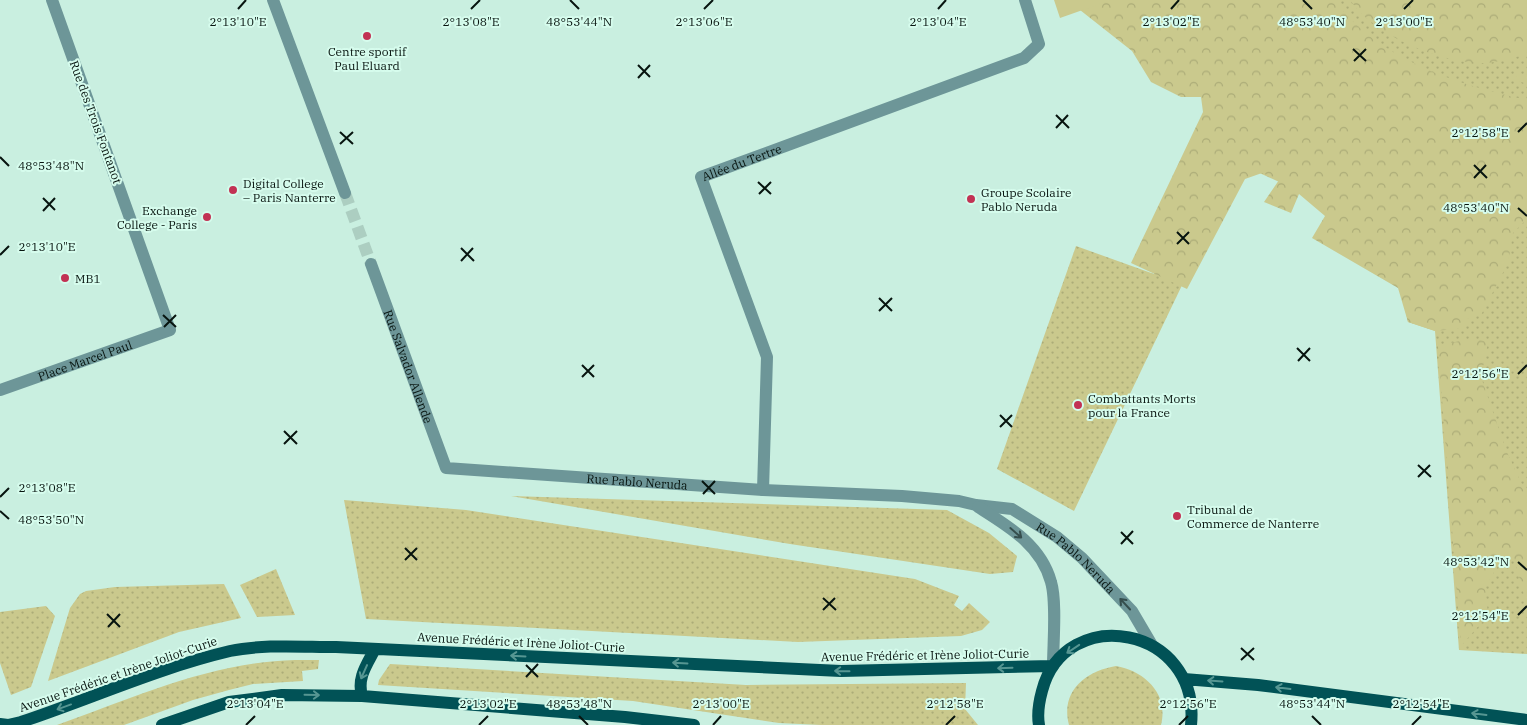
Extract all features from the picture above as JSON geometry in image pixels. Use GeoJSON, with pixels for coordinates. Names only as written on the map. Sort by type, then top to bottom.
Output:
{"type":"FeatureCollection","features":[{"type":"Feature","properties":{"kind":"main road"},"geometry":{"type":"LineString","coordinates":[[1039,725],[1039,702],[1044,683],[1053,666],[1074,648],[1099,637],[1117,636],[1135,638],[1152,645],[1165,654],[1184,679],[1190,695],[1191,725]]}},
{"type":"Feature","properties":{"kind":"main road","name":"Avenue Frédéric et Irène Joliot-Curie"},"geometry":{"type":"LineString","coordinates":[[0,724],[21,722],[231,651],[325,647],[841,671],[1053,666]]}},
{"type":"Feature","properties":{"kind":"main road"},"geometry":{"type":"LineString","coordinates":[[362,696],[359,685],[361,677],[375,649]]}},
{"type":"Feature","properties":{"kind":"main road"},"geometry":{"type":"LineString","coordinates":[[1184,679],[1258,685],[1527,720]]}},
{"type":"Feature","properties":{"kind":"main road"},"geometry":{"type":"LineString","coordinates":[[162,725],[211,707],[260,697],[282,695],[362,696],[624,717],[694,725]]}},
{"type":"Feature","properties":{"kind":"street","name":"Rue des Trois Fontanot"},"geometry":{"type":"LineString","coordinates":[[52,0],[170,330]]}},
{"type":"Feature","properties":{"kind":"street"},"geometry":{"type":"LineString","coordinates":[[273,0],[345,193]]}},
{"type":"Feature","properties":{"kind":"street","name":"Allée du Tertre"},"geometry":{"type":"LineString","coordinates":[[763,490],[767,357],[701,177],[1024,58],[1039,44],[1025,0]]}},
{"type":"Feature","properties":{"kind":"street","name":"Rue Salvador Allende"},"geometry":{"type":"LineString","coordinates":[[371,264],[446,468]]}},
{"type":"Feature","properties":{"kind":"street","name":"Place Marcel Paul"},"geometry":{"type":"LineString","coordinates":[[0,390],[170,330]]}},
{"type":"Feature","properties":{"kind":"street","name":"Rue Pablo Neruda"},"geometry":{"type":"LineString","coordinates":[[446,468],[763,490],[921,498],[959,501],[1012,509],[1057,537],[1082,558],[1132,611],[1152,645]]}},
{"type":"Feature","properties":{"kind":"street","name":"Rue Pablo Neruda"},"geometry":{"type":"LineString","coordinates":[[976,505],[1011,528],[1029,544],[1046,568],[1052,583],[1053,666]]}},
{"type":"Feature","properties":{"kind":"green space"},"geometry":{"type":"Polygon","coordinates":[[[1054,0],[1111,0],[1060,18],[1054,0]]]}},
{"type":"Feature","properties":{"kind":"green space"},"geometry":{"type":"Polygon","coordinates":[[[1109,0],[1334,0],[1352,21],[1396,54],[1447,77],[1500,94],[1527,100],[1527,219],[1513,233],[1508,263],[1481,315],[1464,320],[1466,328],[1435,331],[1408,322],[1398,288],[1312,238],[1325,216],[1299,194],[1291,213],[1264,202],[1279,180],[1262,173],[1245,179],[1187,289],[1131,263],[1203,112],[1201,97],[1181,97],[1151,82],[1132,51],[1080,10],[1109,0]]]}},
{"type":"Feature","properties":{"kind":"green space"},"geometry":{"type":"Polygon","coordinates":[[[1161,0],[1527,0],[1527,654],[1459,650],[1435,331],[1408,322],[1395,263],[1310,196],[1240,164],[1074,511],[997,469],[1076,246],[1154,274],[1240,84],[1161,0]]]}},
{"type":"Feature","properties":{"kind":"green space"},"geometry":{"type":"Polygon","coordinates":[[[1350,0],[1527,0],[1527,54],[1490,63],[1461,61],[1444,57],[1407,44],[1390,35],[1361,13],[1350,0]]]}},
{"type":"Feature","properties":{"kind":"green space"},"geometry":{"type":"Polygon","coordinates":[[[1527,73],[1527,84],[1511,78],[1527,73]]]}},
{"type":"Feature","properties":{"kind":"green space"},"geometry":{"type":"Polygon","coordinates":[[[1472,338],[1488,342],[1481,377],[1506,450],[1523,487],[1527,489],[1527,606],[1514,558],[1500,563],[1485,586],[1488,615],[1461,646],[1438,346],[1472,338]]]}},
{"type":"Feature","properties":{"kind":"green space"},"geometry":{"type":"Polygon","coordinates":[[[511,496],[947,510],[989,533],[1017,556],[1013,572],[990,574],[790,544],[511,496]]]}},
{"type":"Feature","properties":{"kind":"green space"},"geometry":{"type":"Polygon","coordinates":[[[344,500],[466,510],[915,579],[959,596],[954,605],[962,611],[969,603],[990,622],[982,630],[961,636],[798,642],[366,619],[344,500]]]}},
{"type":"Feature","properties":{"kind":"green space"},"geometry":{"type":"Polygon","coordinates":[[[276,569],[295,615],[257,617],[240,585],[276,569]]]}},
{"type":"Feature","properties":{"kind":"green space"},"geometry":{"type":"Polygon","coordinates":[[[224,584],[241,618],[179,632],[48,681],[70,608],[80,594],[86,591],[115,587],[224,584]]]}},
{"type":"Feature","properties":{"kind":"green space"},"geometry":{"type":"Polygon","coordinates":[[[46,606],[55,616],[31,687],[11,695],[0,663],[0,612],[46,606]]]}},
{"type":"Feature","properties":{"kind":"green space"},"geometry":{"type":"Polygon","coordinates":[[[319,660],[318,669],[302,671],[303,681],[253,684],[193,700],[124,725],[57,725],[144,693],[203,674],[264,662],[319,660]]]}},
{"type":"Feature","properties":{"kind":"green space"},"geometry":{"type":"Polygon","coordinates":[[[390,664],[746,685],[966,683],[965,709],[978,725],[821,725],[779,723],[633,701],[378,685],[379,680],[390,664]]]}},
{"type":"Feature","properties":{"kind":"green space"},"geometry":{"type":"Polygon","coordinates":[[[1116,666],[1136,673],[1152,685],[1161,703],[1163,713],[1161,725],[1069,725],[1068,702],[1078,685],[1095,673],[1116,666]]]}},
{"type":"Feature","properties":{"kind":"tunnel"},"geometry":{"type":"LineString","coordinates":[[345,193],[371,264]]}},
{"type":"Feature","properties":{"kind":"place","name":"Centre sportif Paul Eluard"},"geometry":{"type":"Point","coordinates":[367,36]}},
{"type":"Feature","properties":{"kind":"place","name":"Digital College – Paris Nanterre"},"geometry":{"type":"Point","coordinates":[233,190]}},
{"type":"Feature","properties":{"kind":"place","name":"Groupe Scolaire Pablo Neruda"},"geometry":{"type":"Point","coordinates":[971,199]}},
{"type":"Feature","properties":{"kind":"place","name":"Exchange College - Paris"},"geometry":{"type":"Point","coordinates":[207,217]}},
{"type":"Feature","properties":{"kind":"place","name":"MB1"},"geometry":{"type":"Point","coordinates":[65,278]}},
{"type":"Feature","properties":{"kind":"place","name":"Combattants Morts pour la France"},"geometry":{"type":"Point","coordinates":[1078,405]}},
{"type":"Feature","properties":{"kind":"place","name":"Tribunal de Commerce de Nanterre"},"geometry":{"type":"Point","coordinates":[1177,516]}}]}
